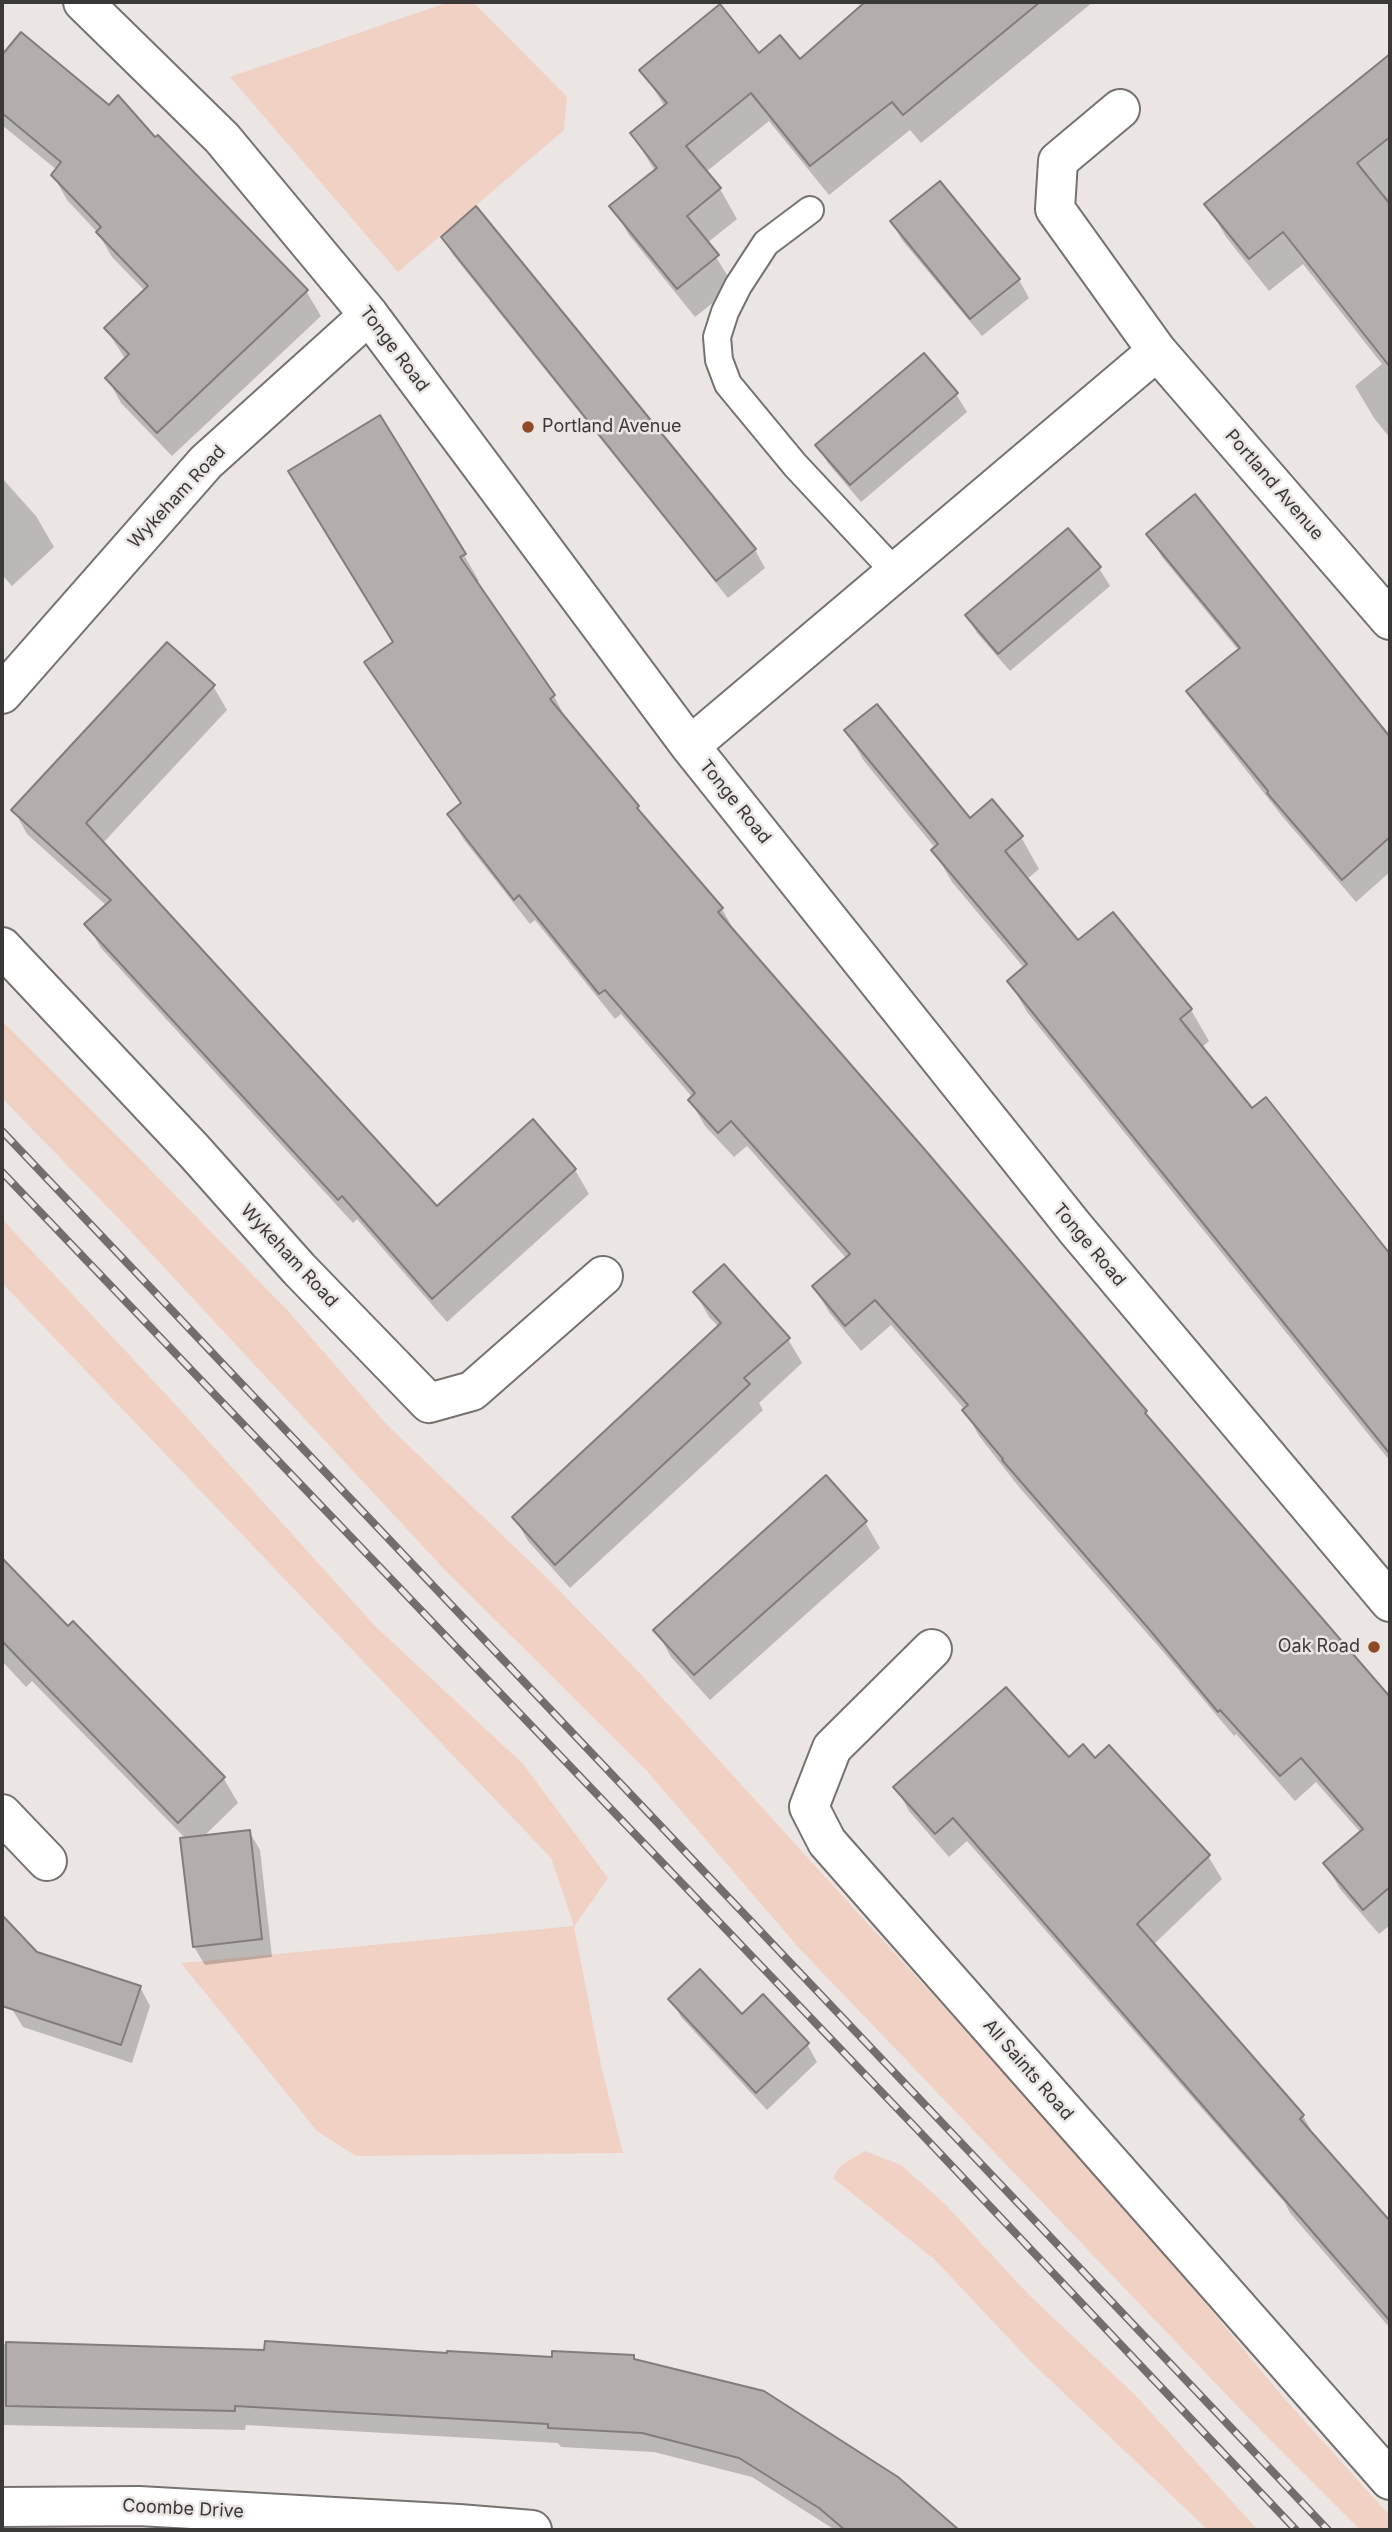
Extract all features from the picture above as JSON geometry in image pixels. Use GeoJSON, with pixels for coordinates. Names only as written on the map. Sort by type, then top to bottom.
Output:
{"type":"FeatureCollection","features":[{"type":"Feature","properties":{"kind":"street","name":"Tonge Road"},"geometry":{"type":"LineString","coordinates":[[83,2],[222,138],[369,315],[690,746],[1075,1228],[1390,1602]]}},
{"type":"Feature","properties":{"kind":"street","name":"Portland Avenue"},"geometry":{"type":"LineString","coordinates":[[1120,109],[1058,161],[1055,209],[1157,351],[1390,620]]}},
{"type":"Feature","properties":{"kind":"street","name":"Wykeham Road"},"geometry":{"type":"LineString","coordinates":[[5,682],[206,462],[369,315]]}},
{"type":"Feature","properties":{"kind":"street"},"geometry":{"type":"LineString","coordinates":[[690,746],[1157,351]]}},
{"type":"Feature","properties":{"kind":"street","name":"Wykeham Road"},"geometry":{"type":"LineString","coordinates":[[2,947],[195,1152],[299,1269],[429,1403],[472,1391],[603,1276]]}},
{"type":"Feature","properties":{"kind":"street","name":"All Saints Road"},"geometry":{"type":"LineString","coordinates":[[932,1649],[832,1748],[809,1807],[827,1842],[1390,2480]]}},
{"type":"Feature","properties":{"kind":"street"},"geometry":{"type":"LineString","coordinates":[[2,1814],[47,1861]]}},
{"type":"Feature","properties":{"kind":"street","name":"Coombe Drive"},"geometry":{"type":"LineString","coordinates":[[2,2507],[139,2506],[296,2523],[460,2524],[531,2530]]}},
{"type":"Feature","properties":{"kind":"lane"},"geometry":{"type":"LineString","coordinates":[[810,210],[766,243],[738,286],[725,312],[717,337],[719,360],[728,384],[795,465],[895,572]]}},
{"type":"Feature","properties":{"kind":"shaded area"},"geometry":{"type":"Polygon","coordinates":[[[449,2],[473,2],[567,97],[564,130],[398,272],[230,77],[449,2]]]}},
{"type":"Feature","properties":{"kind":"shaded area"},"geometry":{"type":"Polygon","coordinates":[[[2,1021],[289,1312],[387,1425],[545,1576],[635,1668],[1054,2128],[1163,2252],[1283,2397],[1390,2516],[1390,2530],[1360,2530],[1264,2434],[798,1947],[646,1770],[442,1567],[122,1222],[2,1098],[2,1021]]]}},
{"type":"Feature","properties":{"kind":"shaded area"},"geometry":{"type":"Polygon","coordinates":[[[2,1219],[173,1402],[374,1625],[523,1764],[608,1878],[574,1927],[601,2065],[623,2153],[356,2156],[317,2131],[181,1963],[574,1926],[551,1858],[2,1283],[2,1219]]]}},
{"type":"Feature","properties":{"kind":"shaded area"},"geometry":{"type":"Polygon","coordinates":[[[865,2151],[901,2165],[945,2204],[1028,2294],[1135,2395],[1258,2530],[1208,2530],[1030,2361],[935,2260],[833,2178],[840,2166],[865,2151]]]}},
{"type":"Feature","properties":{"kind":"building"},"geometry":{"type":"Polygon","coordinates":[[[865,2],[1040,2],[903,115],[892,102],[810,166],[751,93],[686,146],[721,188],[687,216],[719,255],[677,289],[609,206],[657,168],[630,133],[667,103],[639,70],[720,4],[759,53],[780,35],[800,59],[865,2]]]}},
{"type":"Feature","properties":{"kind":"building"},"geometry":{"type":"Polygon","coordinates":[[[21,32],[109,105],[118,95],[155,137],[158,135],[308,290],[157,433],[105,378],[129,354],[104,328],[148,286],[96,232],[101,227],[51,175],[61,162],[2,113],[2,55],[21,32]]]}},
{"type":"Feature","properties":{"kind":"building"},"geometry":{"type":"Polygon","coordinates":[[[1390,54],[1390,137],[1357,163],[1390,204],[1390,367],[1283,232],[1249,259],[1204,204],[1390,54]]]}},
{"type":"Feature","properties":{"kind":"building"},"geometry":{"type":"Polygon","coordinates":[[[940,181],[1020,279],[970,319],[890,221],[940,181]]]}},
{"type":"Feature","properties":{"kind":"building"},"geometry":{"type":"Polygon","coordinates":[[[476,206],[756,549],[716,581],[441,237],[476,206]]]}},
{"type":"Feature","properties":{"kind":"building"},"geometry":{"type":"Polygon","coordinates":[[[924,353],[958,393],[850,485],[815,445],[924,353]]]}},
{"type":"Feature","properties":{"kind":"building"},"geometry":{"type":"Polygon","coordinates":[[[380,415],[466,554],[460,557],[555,695],[550,699],[639,806],[637,808],[723,908],[718,912],[926,1151],[1147,1411],[1145,1413],[1390,1697],[1390,1887],[1363,1910],[1323,1863],[1363,1829],[1301,1758],[1280,1776],[1220,1710],[1218,1712],[1002,1460],[962,1410],[968,1405],[875,1300],[845,1326],[812,1286],[850,1254],[731,1121],[718,1133],[688,1100],[695,1093],[605,990],[599,994],[519,895],[514,900],[447,814],[461,803],[364,662],[393,642],[288,471],[380,415]]]}},
{"type":"Feature","properties":{"kind":"building"},"geometry":{"type":"Polygon","coordinates":[[[1195,494],[1390,737],[1390,837],[1342,880],[1267,793],[1186,691],[1240,648],[1146,534],[1195,494]]]}},
{"type":"Feature","properties":{"kind":"building"},"geometry":{"type":"Polygon","coordinates":[[[1068,528],[1101,567],[998,654],[965,615],[1068,528]]]}},
{"type":"Feature","properties":{"kind":"building"},"geometry":{"type":"Polygon","coordinates":[[[167,642],[215,685],[86,823],[437,1206],[533,1119],[576,1169],[432,1299],[342,1196],[338,1200],[84,924],[111,900],[11,810],[167,642]]]}},
{"type":"Feature","properties":{"kind":"building"},"geometry":{"type":"Polygon","coordinates":[[[877,704],[970,818],[992,799],[1023,836],[1005,851],[1078,940],[1113,912],[1192,1009],[1180,1019],[1252,1108],[1266,1097],[1390,1254],[1390,1454],[1007,981],[1027,964],[931,850],[938,844],[844,730],[877,704]]]}},
{"type":"Feature","properties":{"kind":"building"},"geometry":{"type":"Polygon","coordinates":[[[724,1264],[790,1338],[744,1378],[750,1384],[555,1565],[512,1517],[721,1323],[693,1292],[724,1264]]]}},
{"type":"Feature","properties":{"kind":"building"},"geometry":{"type":"Polygon","coordinates":[[[826,1475],[867,1521],[694,1675],[653,1630],[826,1475]]]}},
{"type":"Feature","properties":{"kind":"building"},"geometry":{"type":"Polygon","coordinates":[[[2,1558],[68,1626],[73,1621],[225,1777],[178,1823],[2,1641],[2,1558]]]}},
{"type":"Feature","properties":{"kind":"building"},"geometry":{"type":"Polygon","coordinates":[[[1006,1687],[1069,1757],[1083,1744],[1095,1758],[1109,1745],[1210,1855],[1137,1924],[1304,2115],[1300,2119],[1390,2221],[1390,2321],[953,1818],[935,1834],[893,1787],[1006,1687]]]}},
{"type":"Feature","properties":{"kind":"building"},"geometry":{"type":"Polygon","coordinates":[[[250,1830],[262,1939],[193,1947],[180,1838],[250,1830]]]}},
{"type":"Feature","properties":{"kind":"building"},"geometry":{"type":"Polygon","coordinates":[[[2,1915],[37,1952],[141,1986],[121,2045],[2,2006],[2,1915]]]}},
{"type":"Feature","properties":{"kind":"building"},"geometry":{"type":"Polygon","coordinates":[[[700,1969],[742,2014],[763,1994],[809,2043],[756,2093],[668,1999],[700,1969]]]}},
{"type":"Feature","properties":{"kind":"building"},"geometry":{"type":"Polygon","coordinates":[[[265,2341],[552,2357],[552,2351],[634,2355],[634,2359],[764,2391],[898,2477],[959,2530],[845,2530],[819,2508],[739,2458],[642,2433],[548,2428],[548,2424],[235,2406],[235,2411],[6,2406],[6,2342],[264,2350],[265,2341]]]}},
{"type":"Feature","properties":{"kind":"railway"},"geometry":{"type":"LineString","coordinates":[[2,1131],[1328,2530]]}},
{"type":"Feature","properties":{"kind":"railway"},"geometry":{"type":"LineString","coordinates":[[2,1172],[915,2127],[1296,2530]]}},
{"type":"Feature","properties":{"kind":"place","name":"Portland Avenue"},"geometry":{"type":"Point","coordinates":[528,427]}},
{"type":"Feature","properties":{"kind":"place","name":"Oak Road"},"geometry":{"type":"Point","coordinates":[1374,1647]}}]}
